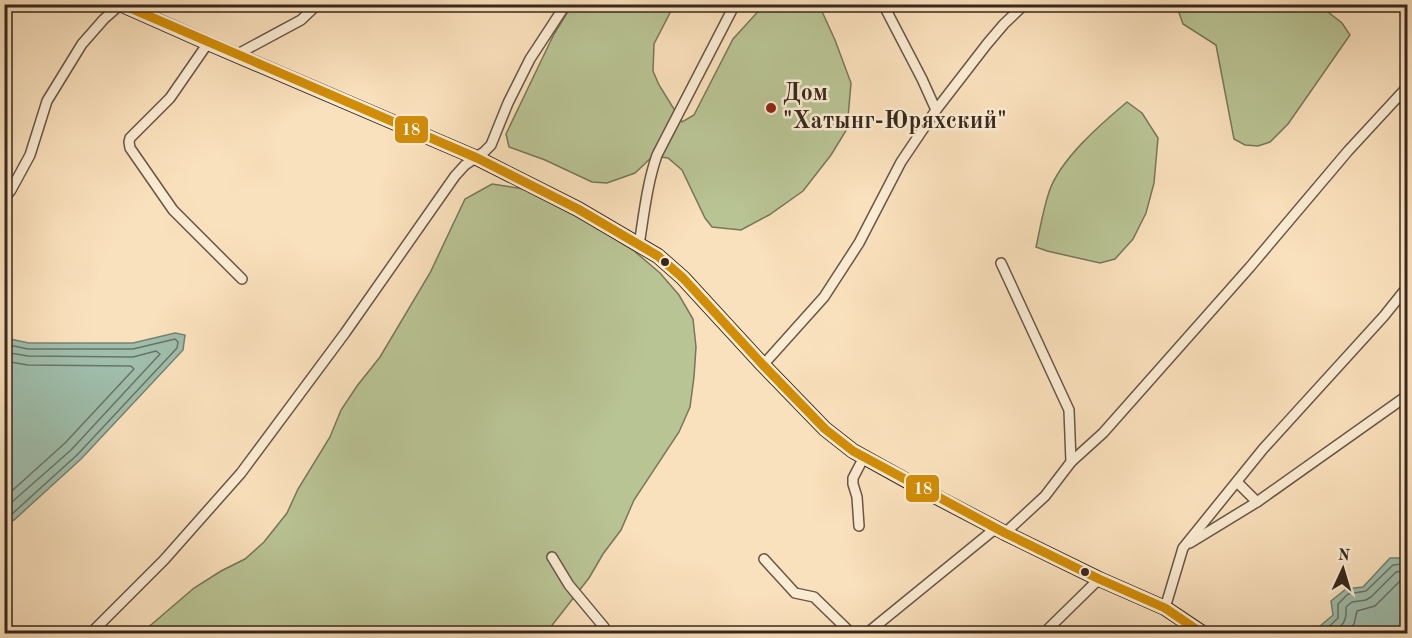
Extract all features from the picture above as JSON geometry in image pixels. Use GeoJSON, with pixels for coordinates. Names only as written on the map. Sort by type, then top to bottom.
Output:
{"type":"FeatureCollection","features":[{"type":"Feature","properties":{"kind":"street"},"geometry":{"type":"LineString","coordinates":[[236,55],[301,20],[318,4]]}},
{"type":"Feature","properties":{"kind":"street"},"geometry":{"type":"LineString","coordinates":[[90,633],[164,560],[241,473],[345,333],[455,176],[465,165],[491,145],[508,103],[530,59],[566,4]]}},
{"type":"Feature","properties":{"kind":"street"},"geometry":{"type":"LineString","coordinates":[[639,245],[645,202],[657,155],[735,4]]}},
{"type":"Feature","properties":{"kind":"street"},"geometry":{"type":"LineString","coordinates":[[883,4],[936,110]]}},
{"type":"Feature","properties":{"kind":"street"},"geometry":{"type":"LineString","coordinates":[[763,365],[824,297],[859,243],[901,162],[936,110],[999,30],[1025,4]]}},
{"type":"Feature","properties":{"kind":"street"},"geometry":{"type":"LineString","coordinates":[[4,199],[30,155],[47,101],[82,44],[104,19],[121,5],[477,158],[579,209],[658,256],[683,278],[825,429],[853,451],[1000,531],[1165,608],[1204,633]]}},
{"type":"Feature","properties":{"kind":"street"},"geometry":{"type":"LineString","coordinates":[[208,43],[170,98],[143,124],[129,142],[130,148],[173,210],[242,279]]}},
{"type":"Feature","properties":{"kind":"street"},"geometry":{"type":"LineString","coordinates":[[866,633],[1045,496],[1071,462],[1103,433],[1407,86]]}},
{"type":"Feature","properties":{"kind":"street"},"geometry":{"type":"LineString","coordinates":[[1001,263],[1069,410],[1071,462]]}},
{"type":"Feature","properties":{"kind":"street"},"geometry":{"type":"LineString","coordinates":[[1165,608],[1183,548],[1263,449],[1384,316],[1407,286]]}},
{"type":"Feature","properties":{"kind":"street"},"geometry":{"type":"LineString","coordinates":[[1183,548],[1257,502],[1407,395]]}},
{"type":"Feature","properties":{"kind":"street"},"geometry":{"type":"LineString","coordinates":[[859,526],[853,478],[864,457]]}},
{"type":"Feature","properties":{"kind":"street"},"geometry":{"type":"LineString","coordinates":[[1237,482],[1257,502]]}},
{"type":"Feature","properties":{"kind":"street"},"geometry":{"type":"LineString","coordinates":[[552,557],[569,585],[604,627],[606,633]]}},
{"type":"Feature","properties":{"kind":"street"},"geometry":{"type":"LineString","coordinates":[[764,558],[795,592],[814,597],[852,633]]}},
{"type":"Feature","properties":{"kind":"street"},"geometry":{"type":"LineString","coordinates":[[1043,633],[1100,579]]}},
{"type":"Feature","properties":{"kind":"green space"},"geometry":{"type":"Polygon","coordinates":[[[572,5],[674,5],[654,44],[653,71],[682,122],[694,115],[733,39],[764,5],[819,5],[851,83],[847,129],[831,155],[803,191],[769,215],[741,230],[712,227],[705,218],[682,170],[668,158],[653,156],[635,173],[607,183],[592,182],[545,160],[509,147],[506,134],[554,34],[572,5]]]}},
{"type":"Feature","properties":{"kind":"green space"},"geometry":{"type":"Polygon","coordinates":[[[1182,5],[1319,5],[1342,23],[1350,35],[1288,124],[1270,142],[1258,146],[1245,145],[1234,139],[1216,45],[1183,24],[1178,10],[1182,5]]]}},
{"type":"Feature","properties":{"kind":"green space"},"geometry":{"type":"Polygon","coordinates":[[[1127,102],[1142,113],[1158,138],[1154,183],[1146,213],[1133,239],[1115,259],[1100,263],[1036,247],[1049,192],[1062,167],[1082,143],[1127,102]]]}},
{"type":"Feature","properties":{"kind":"green space"},"geometry":{"type":"Polygon","coordinates":[[[492,184],[524,189],[553,200],[633,250],[660,273],[679,295],[693,319],[696,347],[694,377],[690,407],[679,432],[634,500],[621,530],[589,578],[546,633],[139,634],[194,588],[245,559],[264,542],[287,513],[298,489],[330,437],[341,410],[380,357],[430,273],[465,199],[492,184]]]}},
{"type":"Feature","properties":{"kind":"water"},"geometry":{"type":"Polygon","coordinates":[[[175,333],[185,335],[183,350],[81,459],[14,520],[5,524],[5,338],[29,343],[133,343],[175,333]]]}},
{"type":"Feature","properties":{"kind":"water"},"geometry":{"type":"Polygon","coordinates":[[[1407,550],[1407,633],[1312,633],[1333,615],[1331,601],[1346,589],[1363,587],[1390,558],[1404,558],[1404,552],[1407,550]]]}},
{"type":"Feature","properties":{"kind":"transit line","name":"18"},"geometry":{"type":"LineString","coordinates":[[121,4],[477,158],[578,209],[658,256],[683,278],[825,429],[853,451],[1005,533],[1165,608],[1203,634]]}},
{"type":"Feature","properties":{"kind":"place","name":"Дом \"Хатынг-Юряхский\""},"geometry":{"type":"Point","coordinates":[771,108]}}]}
